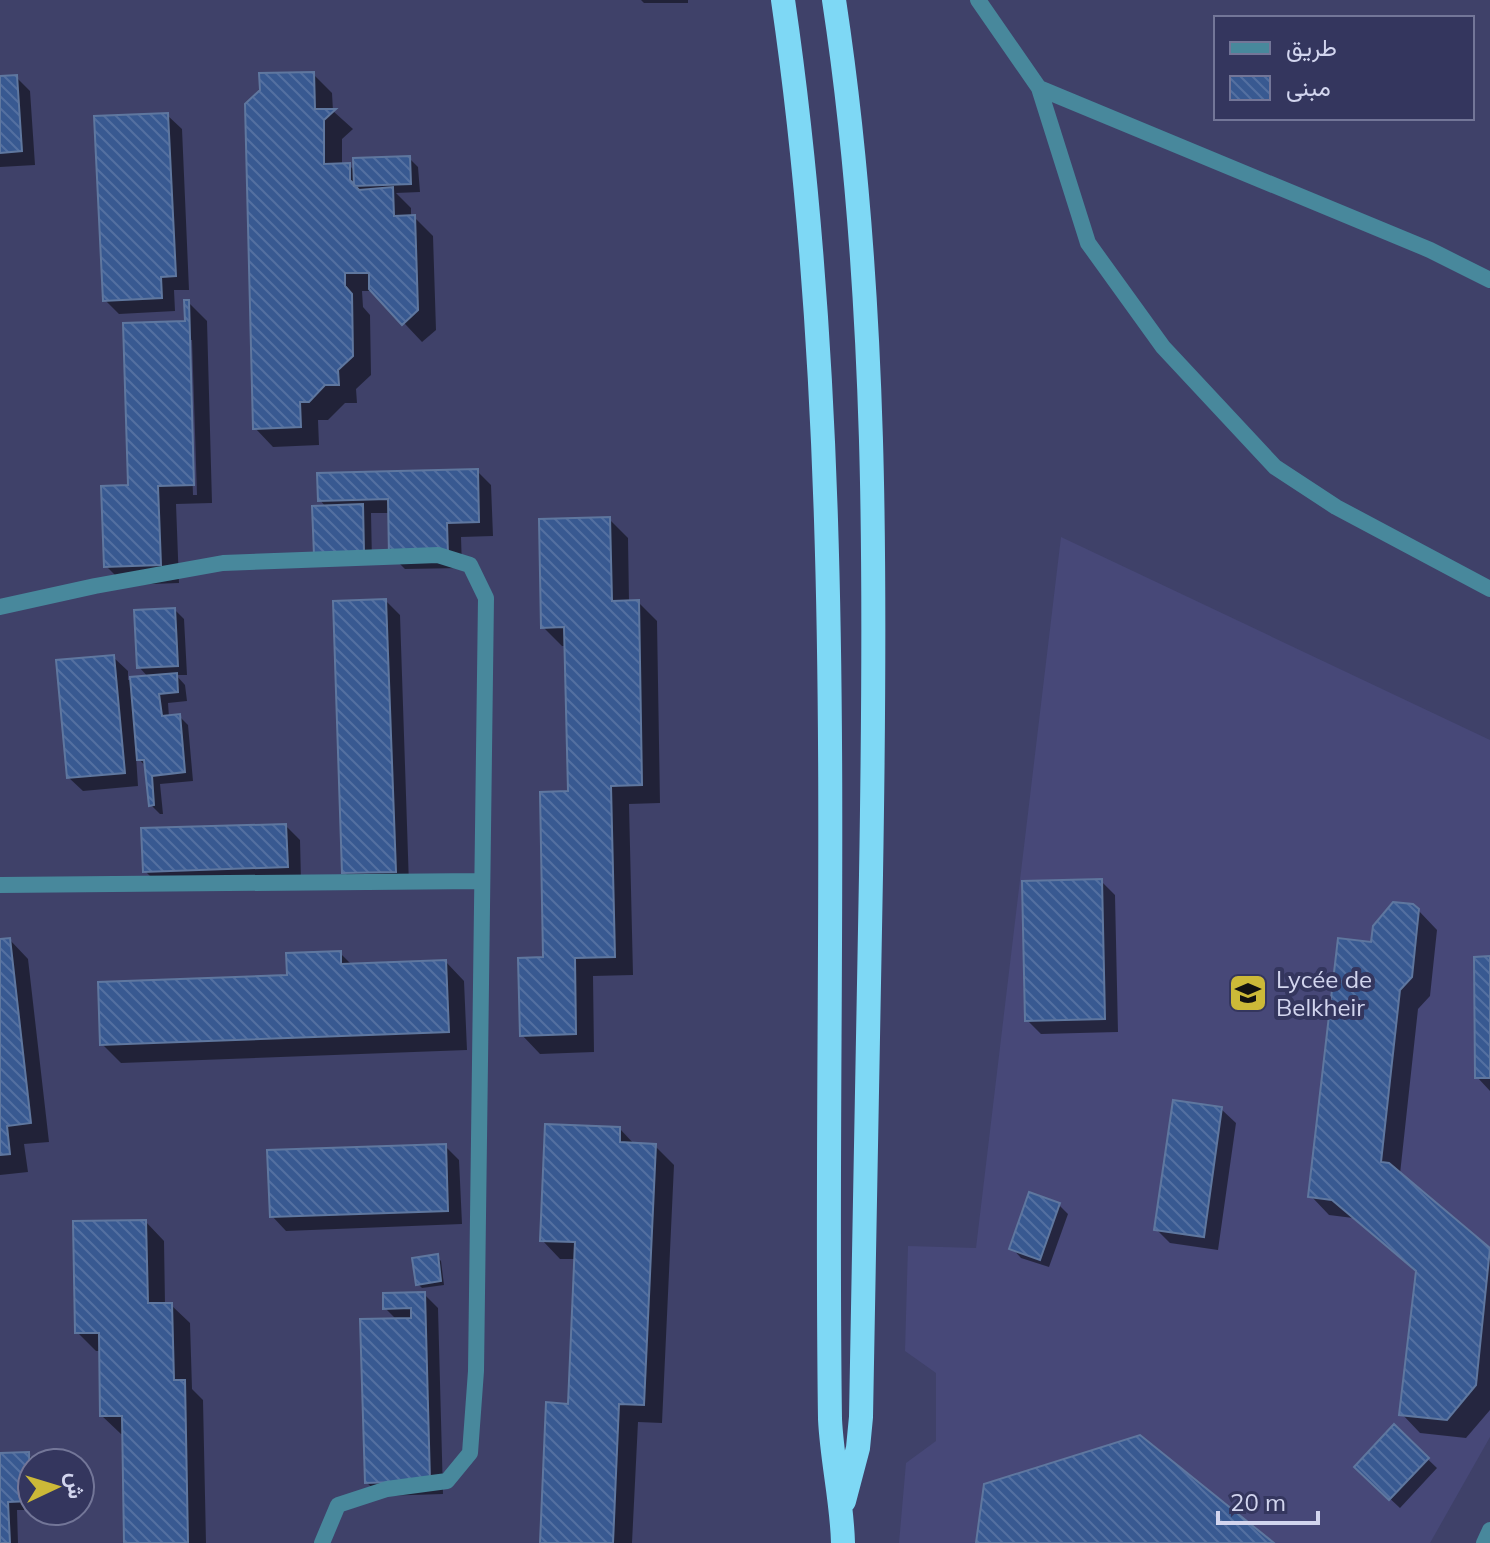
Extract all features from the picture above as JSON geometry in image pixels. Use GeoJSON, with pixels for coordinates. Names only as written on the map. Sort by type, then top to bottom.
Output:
{"type":"FeatureCollection","features":[{"type":"Feature","properties":{"kind":"highway"},"geometry":{"type":"LineString","coordinates":[[783,0],[805,179],[827,489],[831,646],[830,1419],[842,1507],[843,1543]]}},
{"type":"Feature","properties":{"kind":"highway"},"geometry":{"type":"LineString","coordinates":[[834,0],[855,179],[867,332],[874,486],[875,640],[861,1417],[858,1448],[842,1507]]}},
{"type":"Feature","properties":{"kind":"street"},"geometry":{"type":"LineString","coordinates":[[978,0],[1039,88],[1088,243],[1163,347],[1275,467],[1336,507],[1490,589]]}},
{"type":"Feature","properties":{"kind":"street"},"geometry":{"type":"LineString","coordinates":[[1039,88],[1430,250],[1490,280]]}},
{"type":"Feature","properties":{"kind":"street"},"geometry":{"type":"LineString","coordinates":[[0,607],[223,563],[438,555],[470,565],[486,598],[476,1371],[470,1453],[447,1481],[387,1489],[338,1505],[322,1543]]}},
{"type":"Feature","properties":{"kind":"street"},"geometry":{"type":"LineString","coordinates":[[0,885],[481,881]]}},
{"type":"Feature","properties":{"kind":"street"},"geometry":{"type":"LineString","coordinates":[[1484,1543],[1490,1530]]}},
{"type":"Feature","properties":{"kind":"shaded area","name":"Lycée de Belkheir"},"geometry":{"type":"Polygon","coordinates":[[[1061,537],[1490,740],[1490,1437],[1430,1543],[899,1543],[906,1463],[936,1441],[936,1373],[905,1351],[908,1246],[976,1248],[1061,537]]]}},
{"type":"Feature","properties":{"kind":"building"},"geometry":{"type":"Polygon","coordinates":[[[314,72],[315,109],[336,109],[324,120],[324,164],[350,163],[350,180],[359,190],[393,187],[394,216],[415,215],[418,310],[402,325],[369,289],[369,273],[345,273],[345,286],[352,294],[353,356],[338,370],[339,385],[325,385],[309,402],[300,402],[301,427],[253,429],[245,104],[260,90],[259,73],[314,72]]]}},
{"type":"Feature","properties":{"kind":"building"},"geometry":{"type":"Polygon","coordinates":[[[17,75],[22,151],[0,153],[0,76],[17,75]]]}},
{"type":"Feature","properties":{"kind":"building"},"geometry":{"type":"Polygon","coordinates":[[[168,113],[176,276],[161,277],[162,298],[103,301],[94,116],[168,113]]]}},
{"type":"Feature","properties":{"kind":"building"},"geometry":{"type":"Polygon","coordinates":[[[410,156],[411,184],[354,186],[353,158],[410,156]]]}},
{"type":"Feature","properties":{"kind":"building"},"geometry":{"type":"Polygon","coordinates":[[[184,300],[189,300],[194,485],[158,486],[161,565],[104,567],[101,486],[128,485],[123,323],[185,321],[184,300]]]}},
{"type":"Feature","properties":{"kind":"building"},"geometry":{"type":"Polygon","coordinates":[[[478,469],[479,522],[447,523],[448,555],[389,556],[388,499],[318,501],[317,473],[478,469]]]}},
{"type":"Feature","properties":{"kind":"building"},"geometry":{"type":"Polygon","coordinates":[[[363,504],[364,553],[314,555],[312,506],[363,504]]]}},
{"type":"Feature","properties":{"kind":"building"},"geometry":{"type":"Polygon","coordinates":[[[610,517],[612,601],[639,600],[642,785],[611,786],[615,957],[575,958],[576,1034],[520,1036],[518,958],[543,957],[540,792],[568,791],[564,627],[541,628],[539,519],[610,517]]]}},
{"type":"Feature","properties":{"kind":"building"},"geometry":{"type":"Polygon","coordinates":[[[386,599],[396,872],[342,873],[333,601],[386,599]]]}},
{"type":"Feature","properties":{"kind":"building"},"geometry":{"type":"Polygon","coordinates":[[[175,608],[178,666],[137,668],[134,610],[175,608]]]}},
{"type":"Feature","properties":{"kind":"building"},"geometry":{"type":"Polygon","coordinates":[[[114,655],[125,773],[67,778],[56,660],[114,655]]]}},
{"type":"Feature","properties":{"kind":"building"},"geometry":{"type":"Polygon","coordinates":[[[177,673],[178,692],[159,694],[162,716],[180,714],[185,772],[152,776],[154,805],[149,806],[144,760],[137,760],[130,677],[177,673]]]}},
{"type":"Feature","properties":{"kind":"building"},"geometry":{"type":"Polygon","coordinates":[[[286,824],[288,867],[143,872],[141,828],[286,824]]]}},
{"type":"Feature","properties":{"kind":"building"},"geometry":{"type":"Polygon","coordinates":[[[1102,879],[1105,1019],[1025,1021],[1022,881],[1102,879]]]}},
{"type":"Feature","properties":{"kind":"building"},"geometry":{"type":"Polygon","coordinates":[[[1393,902],[1413,904],[1419,909],[1412,977],[1400,990],[1381,1162],[1389,1163],[1490,1248],[1476,1385],[1447,1420],[1399,1415],[1416,1271],[1332,1200],[1308,1197],[1338,938],[1371,942],[1373,926],[1393,902]]]}},
{"type":"Feature","properties":{"kind":"building"},"geometry":{"type":"Polygon","coordinates":[[[10,938],[31,1123],[7,1126],[10,1154],[0,1155],[0,939],[10,938]]]}},
{"type":"Feature","properties":{"kind":"building"},"geometry":{"type":"Polygon","coordinates":[[[341,951],[341,964],[446,960],[449,1032],[100,1045],[98,982],[287,975],[286,953],[341,951]]]}},
{"type":"Feature","properties":{"kind":"building"},"geometry":{"type":"Polygon","coordinates":[[[1490,956],[1490,1078],[1475,1078],[1474,957],[1490,956]]]}},
{"type":"Feature","properties":{"kind":"building"},"geometry":{"type":"Polygon","coordinates":[[[1173,1100],[1222,1107],[1204,1237],[1154,1230],[1173,1100]]]}},
{"type":"Feature","properties":{"kind":"building"},"geometry":{"type":"Polygon","coordinates":[[[545,1124],[620,1127],[620,1142],[656,1144],[644,1405],[619,1404],[613,1543],[540,1543],[546,1402],[568,1404],[575,1242],[540,1241],[545,1124]]]}},
{"type":"Feature","properties":{"kind":"building"},"geometry":{"type":"Polygon","coordinates":[[[446,1144],[448,1211],[270,1217],[267,1150],[446,1144]]]}},
{"type":"Feature","properties":{"kind":"building"},"geometry":{"type":"Polygon","coordinates":[[[1029,1192],[1060,1203],[1040,1260],[1009,1249],[1029,1192]]]}},
{"type":"Feature","properties":{"kind":"building"},"geometry":{"type":"Polygon","coordinates":[[[146,1220],[148,1303],[172,1303],[174,1380],[185,1380],[188,1543],[124,1543],[122,1416],[100,1416],[99,1333],[75,1333],[73,1221],[146,1220]]]}},
{"type":"Feature","properties":{"kind":"building"},"geometry":{"type":"Polygon","coordinates":[[[438,1254],[441,1281],[416,1285],[412,1258],[438,1254]]]}},
{"type":"Feature","properties":{"kind":"building"},"geometry":{"type":"Polygon","coordinates":[[[425,1292],[430,1481],[365,1483],[360,1319],[411,1318],[411,1308],[383,1309],[383,1293],[425,1292]]]}},
{"type":"Feature","properties":{"kind":"building"},"geometry":{"type":"Polygon","coordinates":[[[1394,1424],[1429,1458],[1389,1500],[1354,1467],[1394,1424]]]}},
{"type":"Feature","properties":{"kind":"building"},"geometry":{"type":"Polygon","coordinates":[[[1140,1435],[1274,1543],[976,1543],[984,1484],[1140,1435]]]}},
{"type":"Feature","properties":{"kind":"building"},"geometry":{"type":"Polygon","coordinates":[[[16,1452],[16,1502],[8,1502],[10,1543],[0,1543],[0,1453],[16,1452]]]}},
{"type":"Feature","properties":{"kind":"place","name":"Lycée de Belkheir"},"geometry":{"type":"Point","coordinates":[1248,993]}}]}
